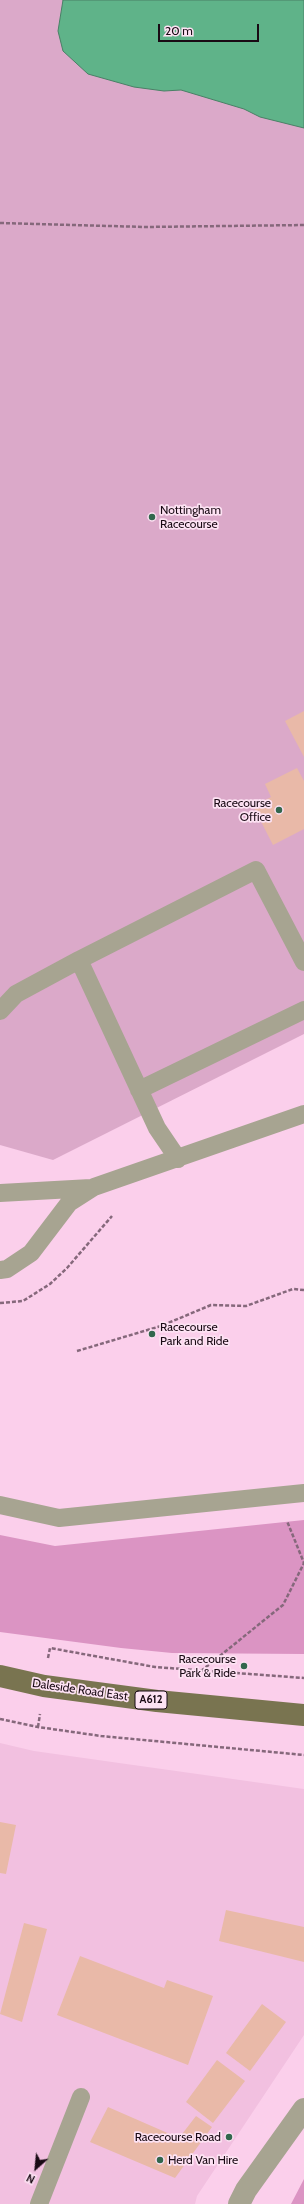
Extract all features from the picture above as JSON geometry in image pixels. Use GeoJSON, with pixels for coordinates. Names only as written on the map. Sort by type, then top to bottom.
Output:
{"type":"FeatureCollection","features":[{"type":"Feature","properties":{"kind":"main road","name":"Daleside Road East"},"geometry":{"type":"LineString","coordinates":[[0,1676],[44,1686],[157,1701],[304,1715]]}},
{"type":"Feature","properties":{"kind":"street"},"geometry":{"type":"LineString","coordinates":[[239,2204],[246,2190],[304,2109]]}},
{"type":"Feature","properties":{"kind":"lane"},"geometry":{"type":"LineString","coordinates":[[0,1011],[16,994],[256,870],[304,962]]}},
{"type":"Feature","properties":{"kind":"lane"},"geometry":{"type":"LineString","coordinates":[[80,960],[157,1128],[178,1159]]}},
{"type":"Feature","properties":{"kind":"lane"},"geometry":{"type":"LineString","coordinates":[[139,1090],[304,1010]]}},
{"type":"Feature","properties":{"kind":"lane"},"geometry":{"type":"LineString","coordinates":[[0,1270],[7,1269],[31,1253],[69,1203],[94,1188],[304,1114]]}},
{"type":"Feature","properties":{"kind":"lane"},"geometry":{"type":"LineString","coordinates":[[0,1193],[94,1188]]}},
{"type":"Feature","properties":{"kind":"lane"},"geometry":{"type":"LineString","coordinates":[[0,1505],[59,1518],[304,1493]]}},
{"type":"Feature","properties":{"kind":"lane"},"geometry":{"type":"LineString","coordinates":[[39,2204],[81,2097]]}},
{"type":"Feature","properties":{"kind":"path"},"geometry":{"type":"LineString","coordinates":[[0,223],[146,227],[304,225]]}},
{"type":"Feature","properties":{"kind":"path"},"geometry":{"type":"LineString","coordinates":[[0,1303],[23,1301],[50,1284],[67,1268],[112,1216]]}},
{"type":"Feature","properties":{"kind":"path"},"geometry":{"type":"LineString","coordinates":[[77,1351],[161,1326],[211,1305],[246,1306],[293,1289],[304,1290]]}},
{"type":"Feature","properties":{"kind":"path"},"geometry":{"type":"LineString","coordinates":[[201,1671],[283,1605],[304,1563],[278,1496]]}},
{"type":"Feature","properties":{"kind":"path"},"geometry":{"type":"LineString","coordinates":[[0,1719],[38,1727],[101,1736],[304,1755]]}},
{"type":"Feature","properties":{"kind":"shaded area","name":"Nottingham Racecourse"},"geometry":{"type":"Polygon","coordinates":[[[0,0],[304,0],[304,1034],[53,1160],[0,1145],[0,0]]]}},
{"type":"Feature","properties":{"kind":"shaded area"},"geometry":{"type":"Polygon","coordinates":[[[63,0],[304,0],[304,128],[260,117],[244,109],[181,90],[164,91],[134,87],[88,74],[63,51],[58,31],[63,0]]]}},
{"type":"Feature","properties":{"kind":"shaded area"},"geometry":{"type":"Polygon","coordinates":[[[304,1520],[304,1654],[172,1653],[121,1648],[0,1632],[0,1535],[55,1546],[304,1520]]]}},
{"type":"Feature","properties":{"kind":"shaded area"},"geometry":{"type":"Polygon","coordinates":[[[0,1743],[34,1751],[304,1789],[304,2035],[197,2196],[195,2204],[0,2204],[0,1743]]]}},
{"type":"Feature","properties":{"kind":"shaded area"},"geometry":{"type":"Polygon","coordinates":[[[304,2179],[304,2204],[291,2204],[304,2179]]]}},
{"type":"Feature","properties":{"kind":"building"},"geometry":{"type":"Polygon","coordinates":[[[304,711],[304,757],[285,721],[304,711]]]}},
{"type":"Feature","properties":{"kind":"building","name":"Racecourse Office"},"geometry":{"type":"Polygon","coordinates":[[[297,768],[304,781],[304,829],[273,845],[253,806],[271,797],[265,784],[297,768]]]}},
{"type":"Feature","properties":{"kind":"building"},"geometry":{"type":"Polygon","coordinates":[[[0,1822],[16,1825],[6,1874],[0,1873],[0,1822]]]}},
{"type":"Feature","properties":{"kind":"building"},"geometry":{"type":"Polygon","coordinates":[[[226,1910],[304,1927],[304,1962],[219,1941],[226,1910]]]}},
{"type":"Feature","properties":{"kind":"building"},"geometry":{"type":"Polygon","coordinates":[[[24,1923],[47,1929],[22,2022],[0,2014],[24,1923]]]}},
{"type":"Feature","properties":{"kind":"building"},"geometry":{"type":"Polygon","coordinates":[[[80,1956],[164,1988],[167,1980],[213,1996],[188,2065],[57,2015],[80,1956]]]}},
{"type":"Feature","properties":{"kind":"building"},"geometry":{"type":"Polygon","coordinates":[[[262,2004],[286,2022],[250,2071],[226,2053],[262,2004]]]}},
{"type":"Feature","properties":{"kind":"building"},"geometry":{"type":"Polygon","coordinates":[[[217,2060],[245,2081],[213,2123],[186,2102],[217,2060]]]}},
{"type":"Feature","properties":{"kind":"building","name":"Herd Van Hire"},"geometry":{"type":"Polygon","coordinates":[[[108,2107],[179,2138],[196,2116],[212,2127],[175,2178],[90,2142],[108,2107]]]}},
{"type":"Feature","properties":{"kind":"place","name":"Nottingham Racecourse"},"geometry":{"type":"Point","coordinates":[152,517]}},
{"type":"Feature","properties":{"kind":"place","name":"Racecourse Office"},"geometry":{"type":"Point","coordinates":[279,810]}},
{"type":"Feature","properties":{"kind":"place","name":"Racecourse Park and Ride"},"geometry":{"type":"Point","coordinates":[152,1334]}},
{"type":"Feature","properties":{"kind":"place","name":"Racecourse Park & Ride"},"geometry":{"type":"Point","coordinates":[244,1666]}},
{"type":"Feature","properties":{"kind":"place","name":"Racecourse Road"},"geometry":{"type":"Point","coordinates":[229,2137]}},
{"type":"Feature","properties":{"kind":"place","name":"Herd Van Hire"},"geometry":{"type":"Point","coordinates":[160,2160]}}]}
